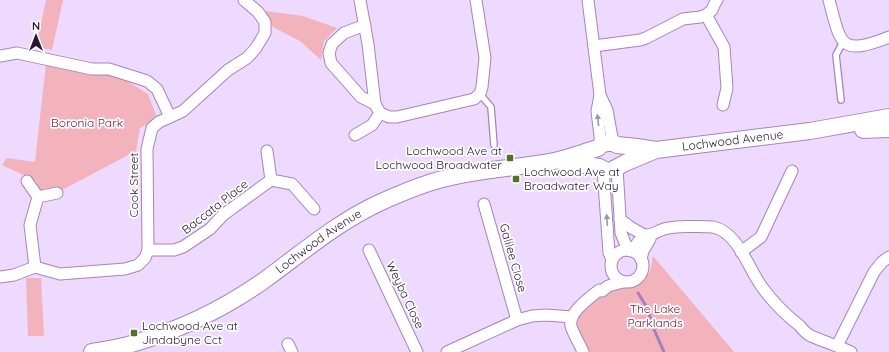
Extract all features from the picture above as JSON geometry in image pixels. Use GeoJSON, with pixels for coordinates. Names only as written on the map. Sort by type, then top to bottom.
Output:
{"type":"FeatureCollection","features":[{"type":"Feature","properties":{"kind":"street","name":"Cook Street"},"geometry":{"type":"LineString","coordinates":[[148,250],[147,149],[152,128],[159,122],[183,111],[228,70],[247,58],[256,48],[265,33],[265,22],[258,12],[244,0]]}},
{"type":"Feature","properties":{"kind":"street"},"geometry":{"type":"LineString","coordinates":[[355,135],[372,125],[378,109],[360,0]]}},
{"type":"Feature","properties":{"kind":"street"},"geometry":{"type":"LineString","coordinates":[[365,25],[344,33],[332,44],[329,53],[331,63],[361,97],[389,117],[397,117],[474,99],[480,94],[485,58],[476,0]]}},
{"type":"Feature","properties":{"kind":"street"},"geometry":{"type":"LineString","coordinates":[[588,0],[600,95],[597,111],[607,146]]}},
{"type":"Feature","properties":{"kind":"street"},"geometry":{"type":"LineString","coordinates":[[594,46],[646,38],[683,19],[706,15],[712,10],[718,0]]}},
{"type":"Feature","properties":{"kind":"street"},"geometry":{"type":"LineString","coordinates":[[829,0],[838,34],[843,42],[848,45],[860,46],[873,44],[889,37]]}},
{"type":"Feature","properties":{"kind":"street"},"geometry":{"type":"LineString","coordinates":[[706,15],[724,48],[728,88],[723,105]]}},
{"type":"Feature","properties":{"kind":"street"},"geometry":{"type":"LineString","coordinates":[[0,56],[17,53],[92,69],[109,69],[148,81],[157,90],[170,117]]}},
{"type":"Feature","properties":{"kind":"street","name":"Lochwood Avenue"},"geometry":{"type":"LineString","coordinates":[[555,161],[609,168],[656,150],[810,131],[889,117]]}},
{"type":"Feature","properties":{"kind":"street","name":"Lochwood Avenue"},"geometry":{"type":"LineString","coordinates":[[810,131],[889,129]]}},
{"type":"Feature","properties":{"kind":"street"},"geometry":{"type":"LineString","coordinates":[[607,146],[621,149],[623,155],[622,160],[609,168],[596,162],[595,152],[607,146]]}},
{"type":"Feature","properties":{"kind":"street","name":"Lochwood Avenue"},"geometry":{"type":"LineString","coordinates":[[92,352],[127,345],[172,331],[206,315],[234,300],[266,279],[321,238],[349,220],[378,204],[412,189],[446,178],[480,171],[555,161],[607,146],[637,147],[656,150]]}},
{"type":"Feature","properties":{"kind":"street"},"geometry":{"type":"LineString","coordinates":[[267,151],[271,180],[292,184],[314,209]]}},
{"type":"Feature","properties":{"kind":"street"},"geometry":{"type":"LineString","coordinates":[[609,168],[620,219],[621,233],[630,250]]}},
{"type":"Feature","properties":{"kind":"street"},"geometry":{"type":"LineString","coordinates":[[599,290],[599,286],[611,264],[615,255],[623,250],[630,250],[637,254],[641,259],[643,268],[636,280],[627,283],[618,281],[614,278],[612,273],[611,264],[609,253],[609,168]]}},
{"type":"Feature","properties":{"kind":"street"},"geometry":{"type":"LineString","coordinates":[[741,252],[761,237],[792,171]]}},
{"type":"Feature","properties":{"kind":"street","name":"Baccata Place"},"geometry":{"type":"LineString","coordinates":[[148,250],[174,250],[183,247],[210,229],[223,216],[271,180]]}},
{"type":"Feature","properties":{"kind":"street"},"geometry":{"type":"LineString","coordinates":[[27,181],[38,197]]}},
{"type":"Feature","properties":{"kind":"street"},"geometry":{"type":"LineString","coordinates":[[38,197],[57,192]]}},
{"type":"Feature","properties":{"kind":"street"},"geometry":{"type":"LineString","coordinates":[[35,267],[30,225],[38,197]]}},
{"type":"Feature","properties":{"kind":"street","name":"Galilee Close"},"geometry":{"type":"LineString","coordinates":[[484,204],[517,320]]}},
{"type":"Feature","properties":{"kind":"street"},"geometry":{"type":"LineString","coordinates":[[620,219],[650,239],[643,251],[641,259]]}},
{"type":"Feature","properties":{"kind":"street"},"geometry":{"type":"LineString","coordinates":[[630,250],[647,236],[663,229],[713,227],[721,230],[732,238],[762,287],[787,316],[810,335],[851,352]]}},
{"type":"Feature","properties":{"kind":"street"},"geometry":{"type":"LineString","coordinates":[[0,277],[14,275],[35,267],[60,274],[125,269],[138,265],[145,258],[148,250]]}},
{"type":"Feature","properties":{"kind":"street","name":"Weyba Close"},"geometry":{"type":"LineString","coordinates":[[370,250],[417,352]]}},
{"type":"Feature","properties":{"kind":"street"},"geometry":{"type":"LineString","coordinates":[[837,346],[874,272],[882,262],[889,257]]}},
{"type":"Feature","properties":{"kind":"street"},"geometry":{"type":"LineString","coordinates":[[583,352],[571,325],[572,317],[577,309],[599,290],[622,282]]}},
{"type":"Feature","properties":{"kind":"street"},"geometry":{"type":"LineString","coordinates":[[447,352],[517,320],[532,316],[546,315],[572,317]]}},
{"type":"Feature","properties":{"kind":"lane"},"geometry":{"type":"LineString","coordinates":[[841,100],[836,55],[843,42]]}},
{"type":"Feature","properties":{"kind":"lane"},"geometry":{"type":"LineString","coordinates":[[480,94],[491,107],[494,145]]}},
{"type":"Feature","properties":{"kind":"green space"},"geometry":{"type":"Polygon","coordinates":[[[46,0],[63,0],[52,50],[36,47],[46,0]]]}},
{"type":"Feature","properties":{"kind":"green space"},"geometry":{"type":"Polygon","coordinates":[[[265,11],[303,16],[337,28],[324,41],[321,60],[300,41],[273,27],[265,11]]]}},
{"type":"Feature","properties":{"kind":"green space","name":"Boronia Park"},"geometry":{"type":"Polygon","coordinates":[[[46,64],[88,75],[107,74],[122,78],[148,94],[157,118],[140,128],[136,151],[62,190],[47,192],[38,189],[36,181],[2,165],[7,158],[35,162],[46,64]]]}},
{"type":"Feature","properties":{"kind":"green space","name":"The Lake Parklands"},"geometry":{"type":"Polygon","coordinates":[[[653,256],[734,352],[590,352],[577,326],[579,316],[584,309],[608,290],[619,286],[632,286],[645,279],[650,271],[653,256]]]}},
{"type":"Feature","properties":{"kind":"green space"},"geometry":{"type":"Polygon","coordinates":[[[26,278],[41,278],[44,336],[28,336],[26,278]]]}},
{"type":"Feature","properties":{"kind":"waterway"},"geometry":{"type":"LineString","coordinates":[[638,293],[648,309],[652,325],[664,352]]}},
{"type":"Feature","properties":{"kind":"place","name":"Lochwood Ave at Lochwood Broadwater"},"geometry":{"type":"Point","coordinates":[510,158]}},
{"type":"Feature","properties":{"kind":"place","name":"Lochwood Ave at Broadwater Way"},"geometry":{"type":"Point","coordinates":[516,179]}},
{"type":"Feature","properties":{"kind":"place","name":"Lochwood Ave at Jindabyne Cct"},"geometry":{"type":"Point","coordinates":[134,333]}}]}
